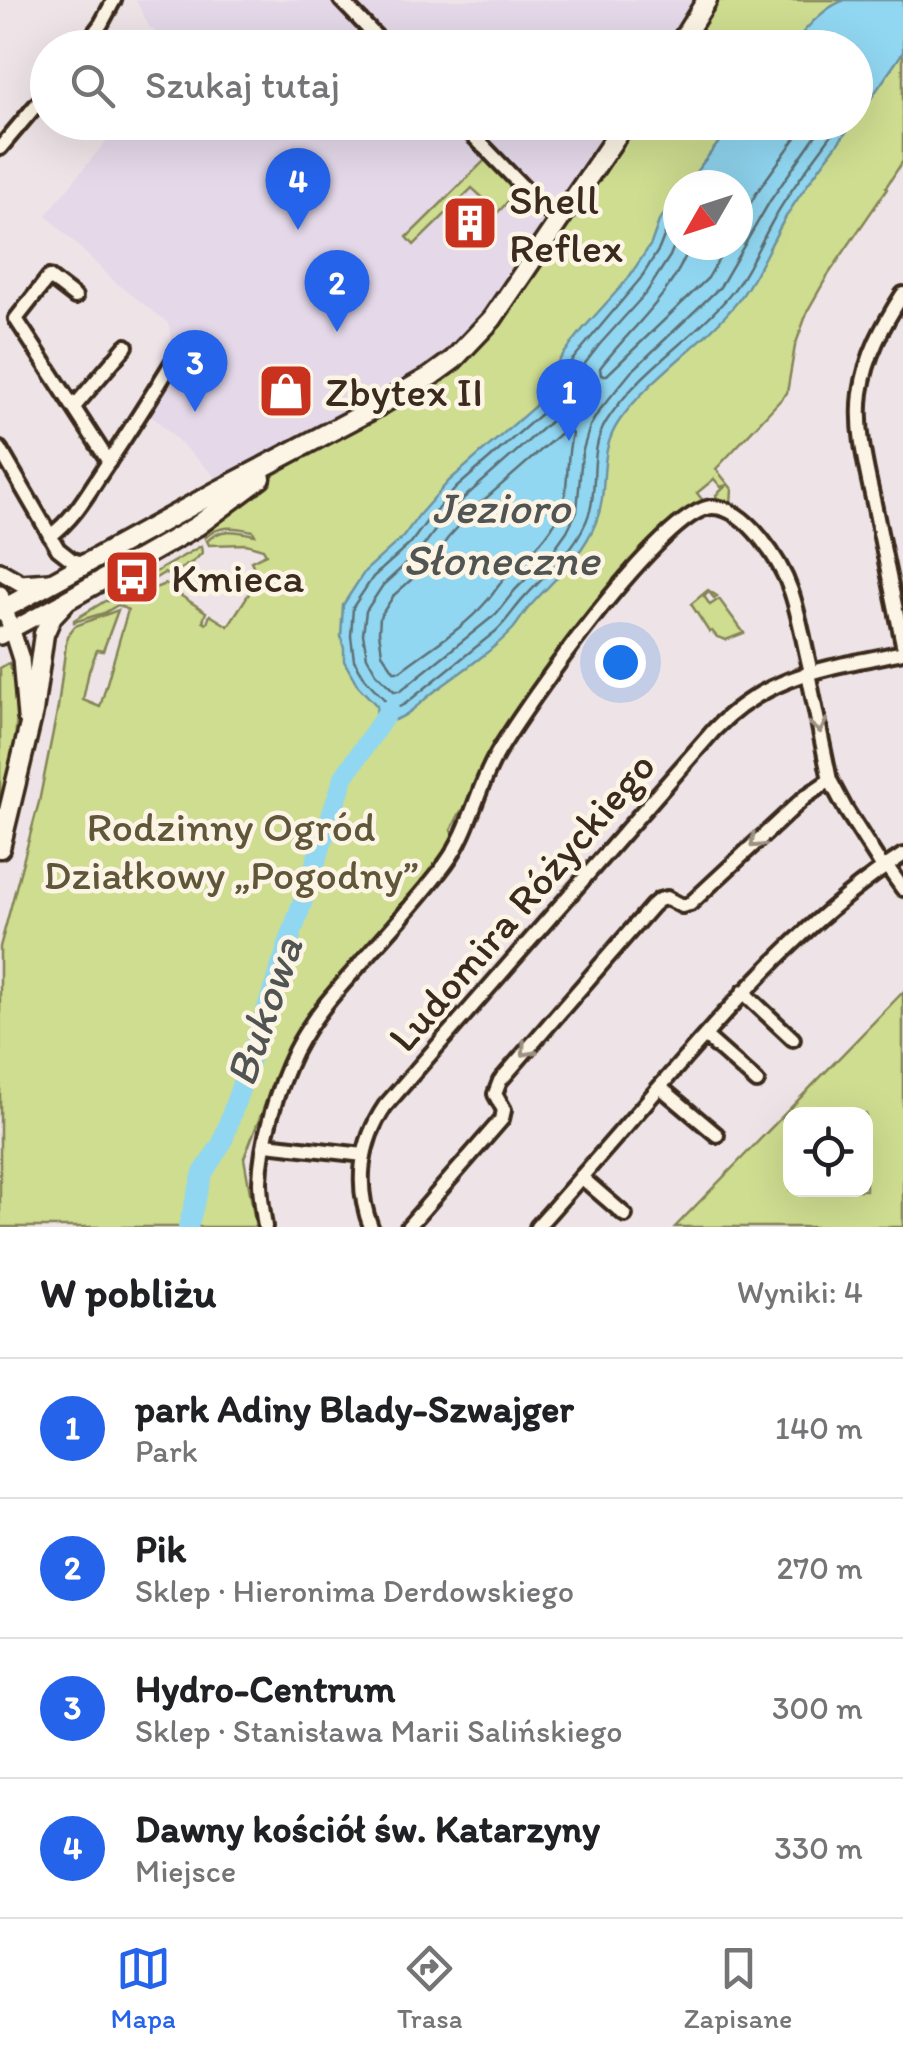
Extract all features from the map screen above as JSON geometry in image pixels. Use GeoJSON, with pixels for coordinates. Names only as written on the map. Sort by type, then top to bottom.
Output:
{"type":"FeatureCollection","features":[{"type":"Feature","properties":{"kind":"main road"},"geometry":{"type":"LineString","coordinates":[[688,30],[707,0]]}},
{"type":"Feature","properties":{"kind":"main road"},"geometry":{"type":"LineString","coordinates":[[2,604],[86,564],[418,384],[462,352],[492,319],[614,140]]}},
{"type":"Feature","properties":{"kind":"main road"},"geometry":{"type":"LineString","coordinates":[[0,848],[33,712],[40,648],[52,616],[67,600],[197,526],[337,428]]}},
{"type":"Feature","properties":{"kind":"street"},"geometry":{"type":"LineString","coordinates":[[96,30],[114,0]]}},
{"type":"Feature","properties":{"kind":"street"},"geometry":{"type":"LineString","coordinates":[[341,0],[370,30]]}},
{"type":"Feature","properties":{"kind":"street"},"geometry":{"type":"LineString","coordinates":[[0,148],[30,112]]}},
{"type":"Feature","properties":{"kind":"street"},"geometry":{"type":"LineString","coordinates":[[477,140],[544,209],[560,220]]}},
{"type":"Feature","properties":{"kind":"street"},"geometry":{"type":"LineString","coordinates":[[75,298],[49,277],[16,318],[109,462]]}},
{"type":"Feature","properties":{"kind":"street"},"geometry":{"type":"LineString","coordinates":[[903,294],[872,350],[862,385],[860,412],[866,464],[903,648]]}},
{"type":"Feature","properties":{"kind":"street"},"geometry":{"type":"LineString","coordinates":[[74,408],[126,346]]}},
{"type":"Feature","properties":{"kind":"street"},"geometry":{"type":"LineString","coordinates":[[50,536],[72,516],[125,440],[180,348]]}},
{"type":"Feature","properties":{"kind":"street"},"geometry":{"type":"LineString","coordinates":[[0,449],[50,536],[66,557],[86,564]]}},
{"type":"Feature","properties":{"kind":"street"},"geometry":{"type":"LineString","coordinates":[[265,1227],[260,1181],[266,1144],[283,1080],[318,1012],[452,853],[498,752],[582,631],[656,547],[698,510],[712,507],[745,520],[787,581],[797,611],[830,780],[846,810],[903,888]]}},
{"type":"Feature","properties":{"kind":"street"},"geometry":{"type":"LineString","coordinates":[[0,571],[24,584],[63,576]]}},
{"type":"Feature","properties":{"kind":"street"},"geometry":{"type":"LineString","coordinates":[[6,633],[67,600]]}},
{"type":"Feature","properties":{"kind":"street"},"geometry":{"type":"LineString","coordinates":[[2,604],[6,633],[21,659],[26,691],[20,759]]}},
{"type":"Feature","properties":{"kind":"street","name":"Ludomira Różyckiego"},"geometry":{"type":"LineString","coordinates":[[371,1227],[361,1189],[364,1155],[374,1125],[390,1099],[714,730],[757,694],[788,679],[903,648]]}},
{"type":"Feature","properties":{"kind":"street"},"geometry":{"type":"LineString","coordinates":[[408,1227],[502,1119],[504,1110],[494,1094],[500,1081],[652,906],[667,898],[677,905],[690,904],[804,796],[830,780]]}},
{"type":"Feature","properties":{"kind":"street"},"geometry":{"type":"LineString","coordinates":[[538,1227],[744,992],[790,946],[903,855]]}},
{"type":"Feature","properties":{"kind":"street"},"geometry":{"type":"LineString","coordinates":[[744,992],[792,1039]]}},
{"type":"Feature","properties":{"kind":"street"},"geometry":{"type":"LineString","coordinates":[[705,1036],[758,1082]]}},
{"type":"Feature","properties":{"kind":"street"},"geometry":{"type":"LineString","coordinates":[[660,1087],[717,1135]]}},
{"type":"Feature","properties":{"kind":"street"},"geometry":{"type":"LineString","coordinates":[[266,1144],[364,1155]]}},
{"type":"Feature","properties":{"kind":"street"},"geometry":{"type":"LineString","coordinates":[[581,1177],[626,1215]]}},
{"type":"Feature","properties":{"kind":"shaded area"},"geometry":{"type":"Polygon","coordinates":[[[136,0],[693,0],[676,30],[149,27],[136,0]]]}},
{"type":"Feature","properties":{"kind":"shaded area"},"geometry":{"type":"Polygon","coordinates":[[[107,140],[608,140],[478,328],[437,365],[223,484],[149,413],[188,354],[173,342],[168,323],[113,280],[46,215],[107,140]]]}},
{"type":"Feature","properties":{"kind":"green space","name":"Rodzinny Ogród Działkowy „Pogodny”"},"geometry":{"type":"Polygon","coordinates":[[[718,0],[903,0],[903,161],[808,310],[795,346],[787,393],[716,469],[732,489],[731,504],[717,501],[716,495],[727,485],[721,487],[714,479],[697,493],[704,502],[672,519],[601,598],[563,645],[486,763],[465,811],[461,811],[451,830],[456,835],[429,872],[319,998],[275,1079],[244,1158],[256,1227],[0,1227],[0,947],[39,802],[67,636],[75,626],[118,610],[103,651],[97,650],[83,700],[100,707],[128,610],[118,605],[104,613],[74,620],[105,601],[117,601],[122,598],[117,594],[201,546],[202,553],[194,561],[151,581],[155,588],[170,584],[206,612],[203,621],[207,623],[210,615],[228,626],[261,575],[251,561],[266,554],[263,549],[246,544],[209,545],[207,541],[223,532],[255,535],[253,531],[222,529],[205,538],[204,528],[275,474],[426,391],[467,360],[499,325],[624,140],[873,140],[873,30],[698,30],[718,0]]]}},
{"type":"Feature","properties":{"kind":"green space"},"geometry":{"type":"Polygon","coordinates":[[[487,158],[512,185],[511,197],[505,205],[496,214],[489,212],[493,207],[472,188],[414,245],[407,237],[487,158]]]}},
{"type":"Feature","properties":{"kind":"green space"},"geometry":{"type":"Polygon","coordinates":[[[708,590],[717,596],[714,598],[709,592],[704,596],[710,605],[719,599],[744,633],[726,640],[709,632],[691,604],[708,590]]]}},
{"type":"Feature","properties":{"kind":"green space"},"geometry":{"type":"Polygon","coordinates":[[[9,663],[16,722],[0,824],[0,668],[9,663]]]}},
{"type":"Feature","properties":{"kind":"green space"},"geometry":{"type":"Polygon","coordinates":[[[903,992],[903,1227],[675,1227],[783,1116],[783,1197],[873,1197],[873,1107],[791,1107],[903,992]]]}},
{"type":"Feature","properties":{"kind":"water"},"geometry":{"type":"Polygon","coordinates":[[[903,0],[903,52],[873,95],[873,30],[805,30],[837,3],[903,0]]]}},
{"type":"Feature","properties":{"kind":"water","name":"Jezioro Słoneczne"},"geometry":{"type":"Polygon","coordinates":[[[720,140],[841,140],[795,203],[738,301],[647,388],[620,420],[608,445],[596,522],[576,557],[495,646],[406,714],[374,730],[377,706],[358,686],[344,661],[343,605],[365,571],[403,537],[449,481],[535,406],[553,368],[627,280],[651,244],[663,216],[663,260],[753,260],[753,170],[697,170],[720,140]]]}},
{"type":"Feature","properties":{"kind":"waterway","name":"Bukowa"},"geometry":{"type":"LineString","coordinates":[[188,1227],[203,1173],[222,1143],[344,777],[389,710]]}},
{"type":"Feature","properties":{"kind":"place","name":"Shell Reflex"},"geometry":{"type":"Point","coordinates":[470,223]}},
{"type":"Feature","properties":{"kind":"place","name":"Dawny kościół św. Katarzyny"},"geometry":{"type":"Point","coordinates":[298,230]}},
{"type":"Feature","properties":{"kind":"place","name":"Pik"},"geometry":{"type":"Point","coordinates":[337,332]}},
{"type":"Feature","properties":{"kind":"place","name":"Zbytex II"},"geometry":{"type":"Point","coordinates":[286,391]}},
{"type":"Feature","properties":{"kind":"place","name":"Hydro-Centrum"},"geometry":{"type":"Point","coordinates":[195,412]}},
{"type":"Feature","properties":{"kind":"place","name":"park Adiny Blady-Szwajger"},"geometry":{"type":"Point","coordinates":[569,441]}},
{"type":"Feature","properties":{"kind":"place","name":"Kmieca"},"geometry":{"type":"Point","coordinates":[132,577]}}]}
